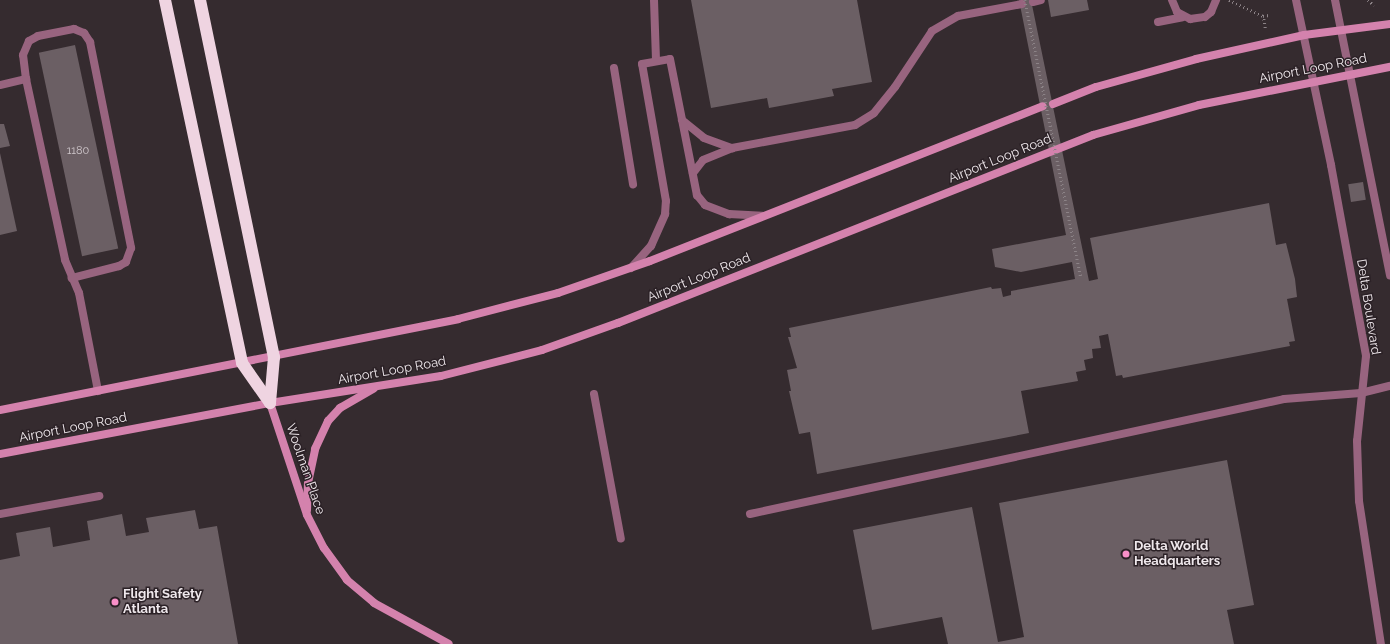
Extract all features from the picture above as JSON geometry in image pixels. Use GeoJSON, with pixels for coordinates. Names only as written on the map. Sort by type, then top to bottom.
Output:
{"type":"FeatureCollection","features":[{"type":"Feature","properties":{"kind":"highway"},"geometry":{"type":"LineString","coordinates":[[165,0],[242,363],[270,403]]}},
{"type":"Feature","properties":{"kind":"highway"},"geometry":{"type":"LineString","coordinates":[[200,0],[274,356],[270,403]]}},
{"type":"Feature","properties":{"kind":"main road"},"geometry":{"type":"LineString","coordinates":[[1053,104],[1096,87],[1188,61],[1304,35],[1341,29],[1390,24]]}},
{"type":"Feature","properties":{"kind":"main road","name":"Airport Loop Road"},"geometry":{"type":"LineString","coordinates":[[0,454],[270,403],[441,376],[542,350],[618,323],[1093,135],[1199,104],[1313,80],[1390,67]]}},
{"type":"Feature","properties":{"kind":"main road"},"geometry":{"type":"LineString","coordinates":[[0,410],[458,319],[558,293],[630,268],[1043,106]]}},
{"type":"Feature","properties":{"kind":"main road"},"geometry":{"type":"LineString","coordinates":[[307,515],[308,483],[315,449],[328,421],[340,408],[378,386]]}},
{"type":"Feature","properties":{"kind":"main road","name":"Woolman Place"},"geometry":{"type":"LineString","coordinates":[[270,403],[307,515],[324,548],[347,580],[374,603],[449,644]]}},
{"type":"Feature","properties":{"kind":"street"},"geometry":{"type":"LineString","coordinates":[[654,0],[656,61]]}},
{"type":"Feature","properties":{"kind":"street"},"geometry":{"type":"LineString","coordinates":[[1172,0],[1177,12],[1190,20],[1205,17],[1212,12],[1216,0]]}},
{"type":"Feature","properties":{"kind":"street","name":"Delta Boulevard"},"geometry":{"type":"LineString","coordinates":[[1296,0],[1313,80],[1366,356],[1357,441],[1359,501],[1381,644]]}},
{"type":"Feature","properties":{"kind":"street","name":"Delta Boulevard"},"geometry":{"type":"LineString","coordinates":[[1335,0],[1390,276]]}},
{"type":"Feature","properties":{"kind":"street"},"geometry":{"type":"LineString","coordinates":[[693,173],[703,160],[732,148],[855,125],[874,113],[883,103],[932,31],[958,16],[1030,1]]}},
{"type":"Feature","properties":{"kind":"street"},"geometry":{"type":"LineString","coordinates":[[1158,22],[1183,17]]}},
{"type":"Feature","properties":{"kind":"street"},"geometry":{"type":"LineString","coordinates":[[72,278],[119,266],[126,262],[131,248],[90,42],[84,33],[74,29],[38,36],[30,40],[23,55],[26,79],[65,260],[72,278],[79,293],[98,391]]}},
{"type":"Feature","properties":{"kind":"street"},"geometry":{"type":"LineString","coordinates":[[630,268],[651,246],[665,214],[666,201],[642,64],[670,60],[697,195],[704,205],[729,214],[764,216]]}},
{"type":"Feature","properties":{"kind":"street"},"geometry":{"type":"LineString","coordinates":[[614,68],[633,184]]}},
{"type":"Feature","properties":{"kind":"street"},"geometry":{"type":"LineString","coordinates":[[0,85],[26,79]]}},
{"type":"Feature","properties":{"kind":"street"},"geometry":{"type":"LineString","coordinates":[[682,120],[704,138],[732,148]]}},
{"type":"Feature","properties":{"kind":"street"},"geometry":{"type":"LineString","coordinates":[[750,514],[1284,399],[1361,394],[1390,386]]}},
{"type":"Feature","properties":{"kind":"street"},"geometry":{"type":"LineString","coordinates":[[594,394],[621,539]]}},
{"type":"Feature","properties":{"kind":"street"},"geometry":{"type":"LineString","coordinates":[[0,514],[99,496]]}},
{"type":"Feature","properties":{"kind":"path"},"geometry":{"type":"LineString","coordinates":[[1228,0],[1263,16],[1269,16]]}},
{"type":"Feature","properties":{"kind":"path"},"geometry":{"type":"LineString","coordinates":[[1368,0],[1374,5]]}},
{"type":"Feature","properties":{"kind":"path"},"geometry":{"type":"LineString","coordinates":[[1030,1],[1081,277]]}},
{"type":"Feature","properties":{"kind":"path"},"geometry":{"type":"LineString","coordinates":[[1263,16],[1266,28]]}},
{"type":"Feature","properties":{"kind":"building"},"geometry":{"type":"Polygon","coordinates":[[[691,0],[857,0],[872,82],[832,89],[834,96],[769,108],[767,98],[711,108],[691,0]]]}},
{"type":"Feature","properties":{"kind":"building"},"geometry":{"type":"Polygon","coordinates":[[[1019,0],[1031,0],[1089,281],[1098,279],[1090,238],[1269,203],[1276,245],[1286,243],[1295,279],[1297,297],[1287,299],[1295,341],[1289,342],[1290,346],[1123,378],[1122,375],[1116,376],[1108,334],[1099,336],[1101,348],[1092,349],[1093,358],[1084,360],[1086,370],[1076,372],[1078,381],[1021,391],[1029,433],[817,474],[810,432],[799,434],[789,391],[791,391],[787,370],[797,368],[788,337],[791,337],[789,328],[991,287],[992,289],[1001,288],[1003,297],[1011,295],[1011,291],[1075,279],[1072,262],[1021,272],[995,267],[992,249],[1066,235],[1019,0]]]}},
{"type":"Feature","properties":{"kind":"building"},"geometry":{"type":"Polygon","coordinates":[[[1048,0],[1087,0],[1089,10],[1051,17],[1048,0]]]}},
{"type":"Feature","properties":{"kind":"building"},"geometry":{"type":"Polygon","coordinates":[[[75,45],[118,248],[82,256],[39,53],[75,45]]]}},
{"type":"Feature","properties":{"kind":"building"},"geometry":{"type":"Polygon","coordinates":[[[0,124],[4,124],[10,146],[0,148],[0,124]]]}},
{"type":"Feature","properties":{"kind":"building"},"geometry":{"type":"Polygon","coordinates":[[[0,153],[17,231],[0,235],[0,153]]]}},
{"type":"Feature","properties":{"kind":"building"},"geometry":{"type":"Polygon","coordinates":[[[1363,182],[1366,200],[1351,202],[1348,184],[1363,182]]]}},
{"type":"Feature","properties":{"kind":"building","name":"Delta World Headquarters"},"geometry":{"type":"Polygon","coordinates":[[[1227,460],[1254,605],[1227,610],[1234,644],[948,644],[942,617],[872,630],[853,530],[972,507],[998,642],[1024,637],[999,503],[1227,460]]]}},
{"type":"Feature","properties":{"kind":"building","name":"Flight Safety Atlanta"},"geometry":{"type":"Polygon","coordinates":[[[195,510],[199,529],[217,526],[238,644],[0,644],[0,560],[20,556],[16,533],[50,527],[53,547],[90,540],[87,521],[122,514],[126,536],[149,532],[146,518],[195,510]]]}},
{"type":"Feature","properties":{"kind":"place","name":"Delta World Headquarters"},"geometry":{"type":"Point","coordinates":[1126,554]}},
{"type":"Feature","properties":{"kind":"place","name":"Flight Safety Atlanta"},"geometry":{"type":"Point","coordinates":[115,602]}}]}
